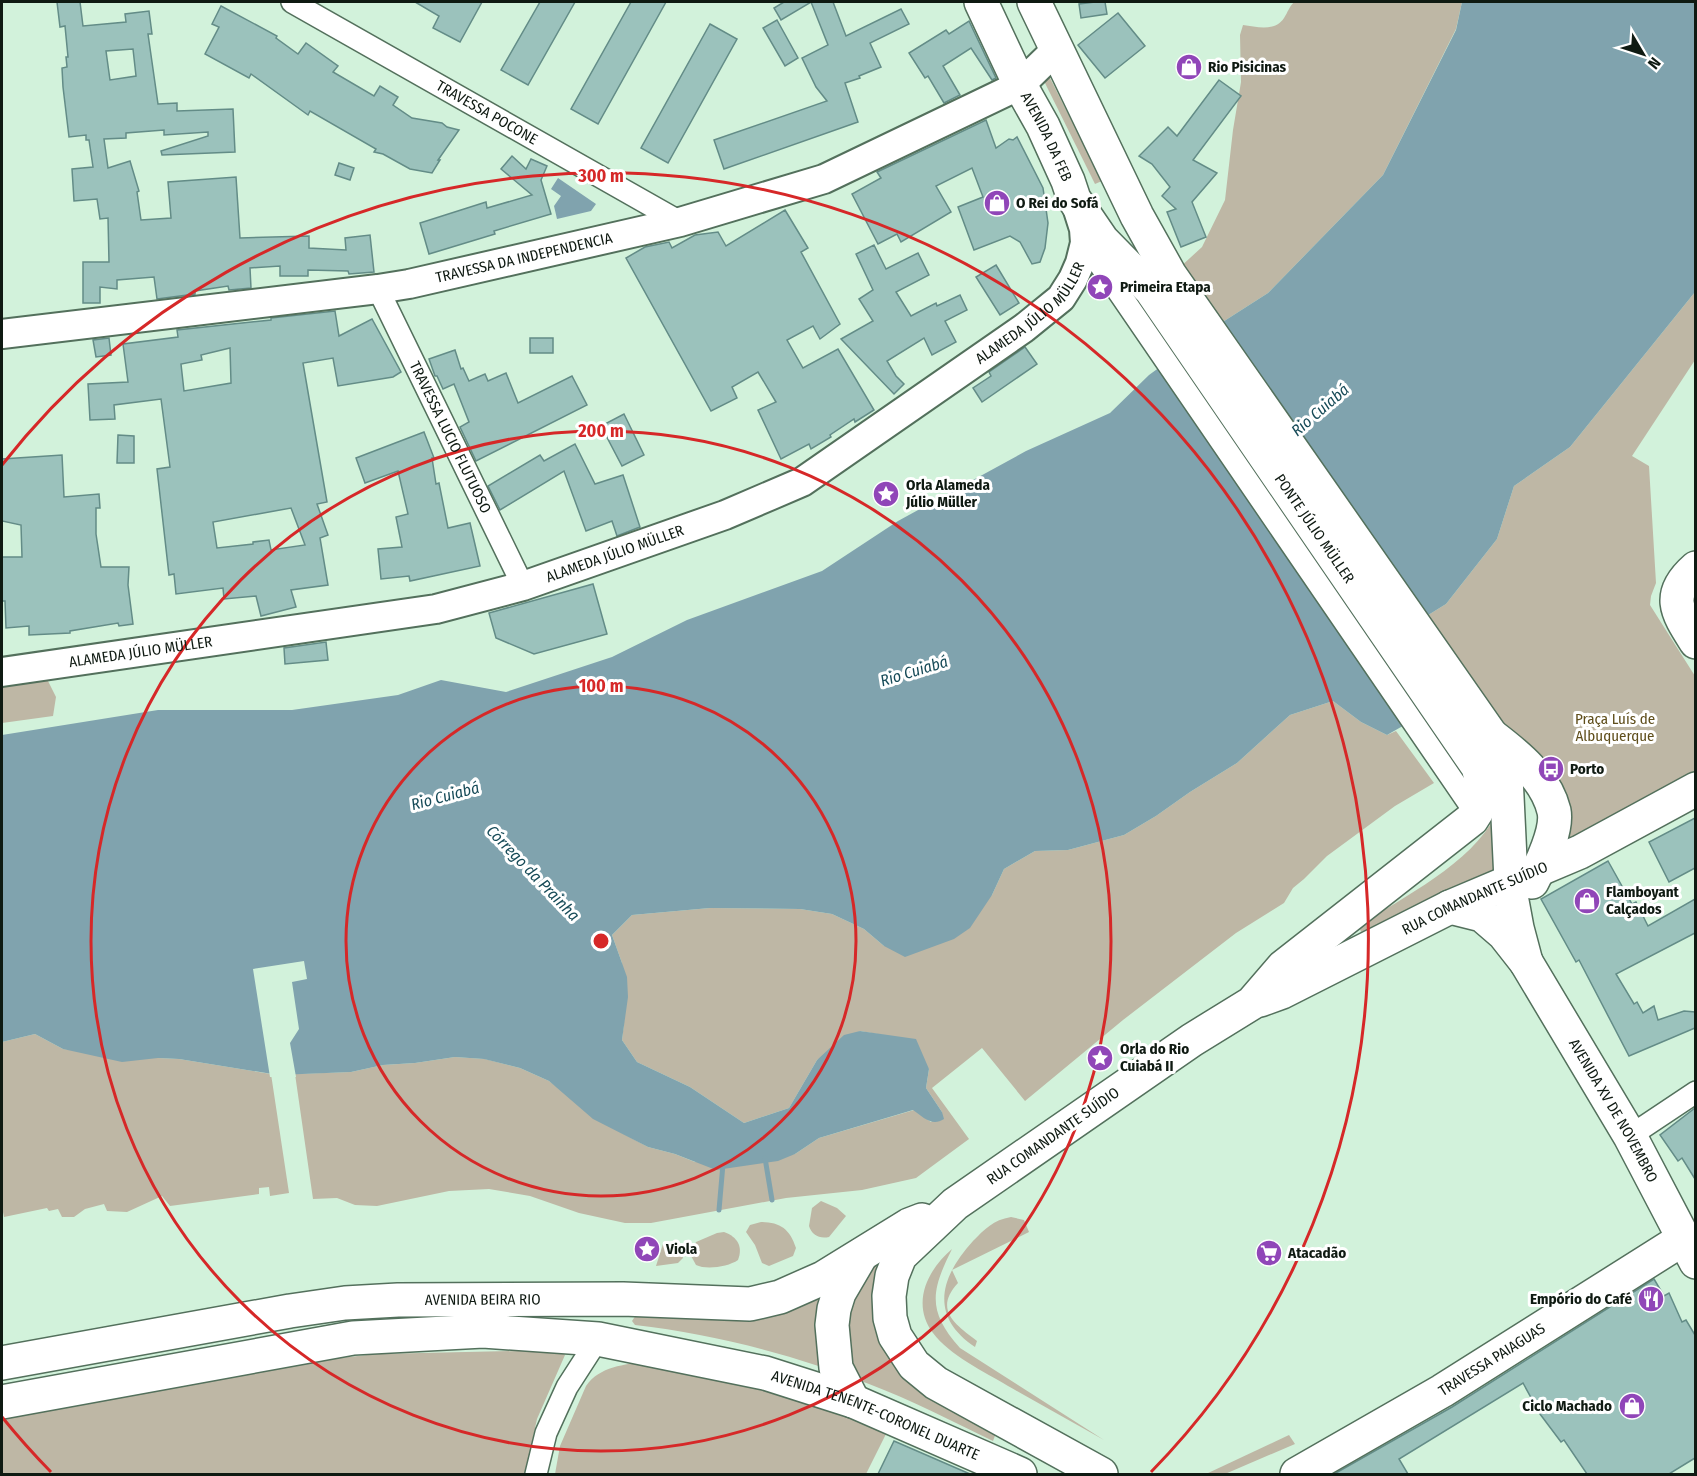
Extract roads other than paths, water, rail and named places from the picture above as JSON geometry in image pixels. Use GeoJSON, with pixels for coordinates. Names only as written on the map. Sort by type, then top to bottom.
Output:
{"type":"FeatureCollection","features":[{"type":"Feature","properties":{"kind":"main road","name":"AVENIDA DA FEB"},"geometry":{"type":"LineString","coordinates":[[981,2],[1068,181],[1074,199],[1088,222],[1147,292]]}},
{"type":"Feature","properties":{"kind":"main road"},"geometry":{"type":"LineString","coordinates":[[1034,2],[1137,216],[1147,292]]}},
{"type":"Feature","properties":{"kind":"main road","name":"TRAVESSA DA INDEPENDENCIA"},"geometry":{"type":"LineString","coordinates":[[2,334],[409,284],[680,222],[824,179],[1020,85],[1056,50]]}},
{"type":"Feature","properties":{"kind":"main road","name":"ALAMEDA JÚLIO MÜLLER"},"geometry":{"type":"LineString","coordinates":[[2,672],[436,609],[523,586],[725,515],[802,482],[1018,333],[1061,298],[1080,263],[1085,243],[1084,229],[1074,199]]}},
{"type":"Feature","properties":{"kind":"main road","name":"PONTE JÚLIO MÜLLER"},"geometry":{"type":"LineString","coordinates":[[1147,292],[1491,735]]}},
{"type":"Feature","properties":{"kind":"main road","name":"PONTE JÚLIO MÜLLER"},"geometry":{"type":"LineString","coordinates":[[1147,292],[1471,786]]}},
{"type":"Feature","properties":{"kind":"main road"},"geometry":{"type":"LineString","coordinates":[[1688,630],[1677,603],[1678,588],[1695,568]]}},
{"type":"Feature","properties":{"kind":"main road"},"geometry":{"type":"LineString","coordinates":[[1491,735],[1506,776],[1508,813],[1538,867]]}},
{"type":"Feature","properties":{"kind":"main road"},"geometry":{"type":"LineString","coordinates":[[1491,735],[1525,764],[1536,777],[1554,811],[1554,819],[1538,867],[1524,898],[1516,928],[1526,962]]}},
{"type":"Feature","properties":{"kind":"main road","name":"RUA COMANDANTE SUÍDIO"},"geometry":{"type":"LineString","coordinates":[[1252,1002],[1283,967],[1452,836],[1471,786]]}},
{"type":"Feature","properties":{"kind":"main road","name":"RUA COMANDANTE SUÍDIO"},"geometry":{"type":"LineString","coordinates":[[946,1211],[1191,1040],[1252,1002],[1282,992],[1450,907],[1538,867],[1695,789]]}},
{"type":"Feature","properties":{"kind":"main road"},"geometry":{"type":"LineString","coordinates":[[1508,813],[1533,844],[1538,867]]}},
{"type":"Feature","properties":{"kind":"main road"},"geometry":{"type":"LineString","coordinates":[[1450,907],[1482,915],[1504,934],[1526,962]]}},
{"type":"Feature","properties":{"kind":"main road","name":"AVENIDA XV DE NOVEMBRO"},"geometry":{"type":"LineString","coordinates":[[1526,962],[1630,1136],[1689,1251]]}},
{"type":"Feature","properties":{"kind":"main road"},"geometry":{"type":"LineString","coordinates":[[946,1211],[900,1256],[892,1276],[889,1296],[890,1318],[895,1336],[903,1350],[914,1365],[936,1383],[1101,1474]]}},
{"type":"Feature","properties":{"kind":"main road","name":"AVENIDA BEIRA RIO"},"geometry":{"type":"LineString","coordinates":[[2,1363],[345,1303],[398,1300],[623,1299],[750,1304],[780,1297],[823,1278],[909,1225],[946,1211]]}},
{"type":"Feature","properties":{"kind":"main road","name":"TRAVESSA PAIAGUAS"},"geometry":{"type":"LineString","coordinates":[[1297,1474],[1689,1251]]}},
{"type":"Feature","properties":{"kind":"main road"},"geometry":{"type":"LineString","coordinates":[[853,1401],[836,1368],[832,1325],[839,1293],[861,1255]]}},
{"type":"Feature","properties":{"kind":"main road"},"geometry":{"type":"LineString","coordinates":[[598,1339],[632,1314],[730,1314],[750,1304]]}},
{"type":"Feature","properties":{"kind":"main road","name":"AVENIDA BEIRA RIO"},"geometry":{"type":"LineString","coordinates":[[2,1402],[353,1338],[483,1331],[598,1339],[765,1373]]}},
{"type":"Feature","properties":{"kind":"main road","name":"AVENIDA TENENTE-CORONEL DUARTE"},"geometry":{"type":"LineString","coordinates":[[765,1373],[853,1401],[1020,1474]]}},
{"type":"Feature","properties":{"kind":"street","name":"TRAVESSA POCONE"},"geometry":{"type":"LineString","coordinates":[[292,2],[680,222]]}},
{"type":"Feature","properties":{"kind":"street"},"geometry":{"type":"LineString","coordinates":[[1085,243],[1147,292]]}},
{"type":"Feature","properties":{"kind":"street","name":"TRAVESSA LUCIO FLUTUOSO"},"geometry":{"type":"LineString","coordinates":[[378,289],[523,586]]}},
{"type":"Feature","properties":{"kind":"street"},"geometry":{"type":"LineString","coordinates":[[1630,1136],[1695,1092]]}},
{"type":"Feature","properties":{"kind":"street"},"geometry":{"type":"LineString","coordinates":[[536,1474],[546,1432],[567,1387],[598,1339]]}},
{"type":"Feature","properties":{"kind":"water"},"geometry":{"type":"Polygon","coordinates":[[[1462,2],[1695,2],[1695,292],[1570,447],[1514,486],[1497,539],[1446,604],[1425,617],[1408,723],[1387,735],[1361,722],[1333,701],[1290,715],[1237,763],[1124,835],[1068,850],[1035,851],[1004,869],[992,895],[970,928],[954,939],[905,957],[884,946],[864,929],[832,914],[800,909],[710,908],[632,915],[612,935],[627,977],[628,997],[622,1040],[637,1062],[690,1087],[744,1123],[789,1108],[817,1060],[844,1035],[860,1031],[916,1039],[929,1069],[926,1088],[944,1119],[932,1122],[913,1110],[819,1138],[795,1154],[778,1161],[716,1170],[675,1154],[648,1147],[593,1119],[549,1081],[520,1068],[484,1059],[455,1057],[383,1065],[351,1072],[278,1075],[179,1059],[158,1058],[122,1062],[63,1049],[35,1034],[2,1042],[2,735],[158,710],[292,710],[398,695],[441,680],[506,692],[612,657],[687,620],[822,571],[898,521],[1026,451],[1110,413],[1149,375],[1218,325],[1268,293],[1383,175],[1456,30],[1462,2]]]}},
{"type":"Feature","properties":{"kind":"water"},"geometry":{"type":"Polygon","coordinates":[[[558,178],[596,204],[591,211],[557,219],[554,206],[561,196],[551,189],[558,178]]]}},
{"type":"Feature","properties":{"kind":"waterway"},"geometry":{"type":"LineString","coordinates":[[765,1158],[772,1200]]}},
{"type":"Feature","properties":{"kind":"waterway"},"geometry":{"type":"LineString","coordinates":[[719,1210],[723,1164]]}},
{"type":"Feature","properties":{"kind":"place","name":"Rio Pisicinas"},"geometry":{"type":"Point","coordinates":[1189,67]}},
{"type":"Feature","properties":{"kind":"place","name":"O Rei do Sofá"},"geometry":{"type":"Point","coordinates":[997,203]}},
{"type":"Feature","properties":{"kind":"place","name":"Primeira Etapa"},"geometry":{"type":"Point","coordinates":[1100,287]}},
{"type":"Feature","properties":{"kind":"place","name":"Orla Alameda Júlio Müller"},"geometry":{"type":"Point","coordinates":[886,494]}},
{"type":"Feature","properties":{"kind":"place","name":"Porto"},"geometry":{"type":"Point","coordinates":[1551,769]}},
{"type":"Feature","properties":{"kind":"place","name":"Flamboyant Calçados"},"geometry":{"type":"Point","coordinates":[1587,901]}},
{"type":"Feature","properties":{"kind":"place","name":"Orla do Rio Cuiabá II"},"geometry":{"type":"Point","coordinates":[1100,1058]}},
{"type":"Feature","properties":{"kind":"place","name":"Viola"},"geometry":{"type":"Point","coordinates":[647,1249]}},
{"type":"Feature","properties":{"kind":"place","name":"Atacadão"},"geometry":{"type":"Point","coordinates":[1269,1253]}},
{"type":"Feature","properties":{"kind":"place","name":"Empório do Café"},"geometry":{"type":"Point","coordinates":[1651,1299]}},
{"type":"Feature","properties":{"kind":"place","name":"Ciclo Machado"},"geometry":{"type":"Point","coordinates":[1632,1406]}},
{"type":"Feature","properties":{"kind":"water label","name":"Rio Cuiabá"},"geometry":{"type":"Point","coordinates":[1320,410]}},
{"type":"Feature","properties":{"kind":"water label","name":"Rio Cuiabá"},"geometry":{"type":"Point","coordinates":[914,671]}},
{"type":"Feature","properties":{"kind":"water label","name":"Rio Cuiabá"},"geometry":{"type":"Point","coordinates":[445,796]}},
{"type":"Feature","properties":{"kind":"water label","name":"Córrego da Prainha"},"geometry":{"type":"Point","coordinates":[533,873]}},
{"type":"Feature","properties":{"kind":"park label","name":"Praça Luís de Albuquerque"},"geometry":{"type":"Point","coordinates":[1615,728]}}]}
